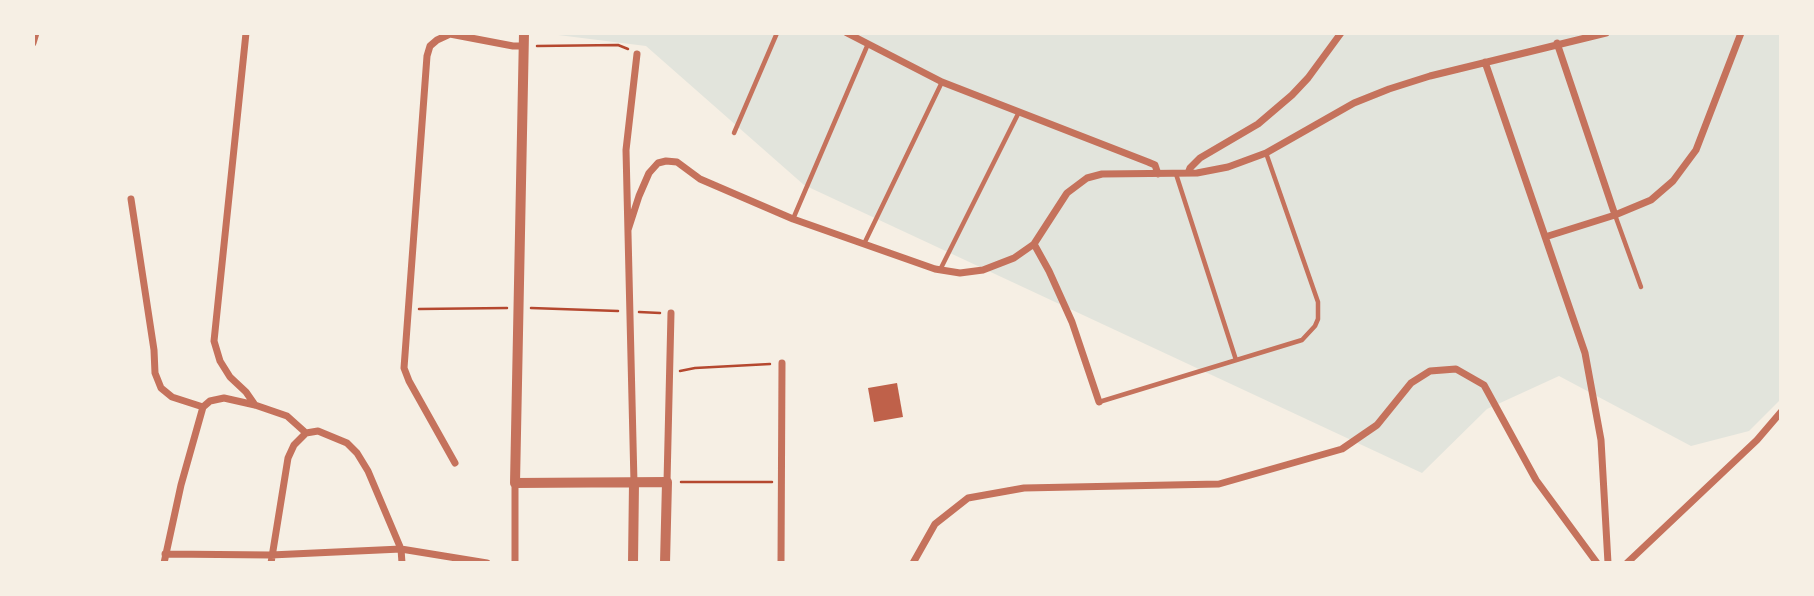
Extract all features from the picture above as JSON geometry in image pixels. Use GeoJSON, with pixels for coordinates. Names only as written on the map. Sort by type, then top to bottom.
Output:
{"type":"FeatureCollection","features":[{"type":"Feature","properties":{"kind":"street"},"geometry":{"type":"LineString","coordinates":[[33,43],[36,33]]}},
{"type":"Feature","properties":{"kind":"street"},"geometry":{"type":"LineString","coordinates":[[246,33],[214,341],[219,361],[255,405]]}},
{"type":"Feature","properties":{"kind":"street"},"geometry":{"type":"LineString","coordinates":[[515,563],[524,33]]}},
{"type":"Feature","properties":{"kind":"street"},"geometry":{"type":"LineString","coordinates":[[847,33],[942,82],[1148,162],[1155,166],[1158,174]]}},
{"type":"Feature","properties":{"kind":"street"},"geometry":{"type":"LineString","coordinates":[[1188,173],[1200,158],[1240,136],[1276,110],[1308,78],[1341,33]]}},
{"type":"Feature","properties":{"kind":"street"},"geometry":{"type":"LineString","coordinates":[[628,230],[649,173],[657,163],[677,162],[700,179],[793,219],[940,270],[960,273],[983,270],[1014,258],[1034,244],[1067,193],[1080,181],[1102,174],[1176,174],[1228,167],[1266,153],[1371,95],[1409,82],[1557,43],[1606,33]]}},
{"type":"Feature","properties":{"kind":"street"},"geometry":{"type":"LineString","coordinates":[[1545,237],[1615,215],[1651,200],[1686,166],[1696,150],[1741,33]]}},
{"type":"Feature","properties":{"kind":"street"},"geometry":{"type":"LineString","coordinates":[[454,463],[404,368],[427,56],[430,46],[450,34],[524,46]]}},
{"type":"Feature","properties":{"kind":"street"},"geometry":{"type":"LineString","coordinates":[[1557,43],[1615,215]]}},
{"type":"Feature","properties":{"kind":"street"},"geometry":{"type":"LineString","coordinates":[[633,563],[634,483],[626,150],[637,54]]}},
{"type":"Feature","properties":{"kind":"street"},"geometry":{"type":"LineString","coordinates":[[1485,62],[1576,322],[1592,384],[1601,440],[1608,563]]}},
{"type":"Feature","properties":{"kind":"street"},"geometry":{"type":"LineString","coordinates":[[131,199],[156,373],[161,388],[172,397],[203,407]]}},
{"type":"Feature","properties":{"kind":"street"},"geometry":{"type":"LineString","coordinates":[[1034,244],[1072,322],[1099,402]]}},
{"type":"Feature","properties":{"kind":"street"},"geometry":{"type":"LineString","coordinates":[[665,563],[671,313]]}},
{"type":"Feature","properties":{"kind":"street"},"geometry":{"type":"LineString","coordinates":[[781,563],[782,363]]}},
{"type":"Feature","properties":{"kind":"street"},"geometry":{"type":"LineString","coordinates":[[913,563],[935,524],[968,498],[1024,488],[1219,484],[1342,449],[1377,425],[1411,383],[1430,371],[1456,369],[1484,386],[1536,480],[1597,563]]}},
{"type":"Feature","properties":{"kind":"street"},"geometry":{"type":"LineString","coordinates":[[164,563],[164,554],[203,407],[210,401],[224,398],[255,405],[287,416],[306,433]]}},
{"type":"Feature","properties":{"kind":"street"},"geometry":{"type":"LineString","coordinates":[[1627,563],[1757,440],[1781,412]]}},
{"type":"Feature","properties":{"kind":"street"},"geometry":{"type":"LineString","coordinates":[[271,559],[288,458],[293,446],[306,433],[318,431],[347,443],[357,453],[368,471],[401,549],[402,563]]}},
{"type":"Feature","properties":{"kind":"street"},"geometry":{"type":"LineString","coordinates":[[515,483],[667,482]]}},
{"type":"Feature","properties":{"kind":"street"},"geometry":{"type":"LineString","coordinates":[[164,554],[211,559],[271,559],[401,549],[487,563]]}},
{"type":"Feature","properties":{"kind":"lane"},"geometry":{"type":"LineString","coordinates":[[734,134],[777,33]]}},
{"type":"Feature","properties":{"kind":"lane"},"geometry":{"type":"LineString","coordinates":[[793,219],[868,44]]}},
{"type":"Feature","properties":{"kind":"lane"},"geometry":{"type":"LineString","coordinates":[[864,244],[942,82]]}},
{"type":"Feature","properties":{"kind":"lane"},"geometry":{"type":"LineString","coordinates":[[940,270],[1019,112]]}},
{"type":"Feature","properties":{"kind":"lane"},"geometry":{"type":"LineString","coordinates":[[1099,402],[1302,340],[1312,332],[1318,319],[1318,302],[1266,153]]}},
{"type":"Feature","properties":{"kind":"lane"},"geometry":{"type":"LineString","coordinates":[[1176,174],[1236,360]]}},
{"type":"Feature","properties":{"kind":"lane"},"geometry":{"type":"LineString","coordinates":[[1615,215],[1641,287]]}},
{"type":"Feature","properties":{"kind":"path"},"geometry":{"type":"LineString","coordinates":[[524,46],[618,45],[637,54]]}},
{"type":"Feature","properties":{"kind":"path"},"geometry":{"type":"LineString","coordinates":[[408,309],[519,308],[671,313]]}},
{"type":"Feature","properties":{"kind":"path"},"geometry":{"type":"LineString","coordinates":[[670,374],[695,368],[782,363]]}},
{"type":"Feature","properties":{"kind":"path"},"geometry":{"type":"LineString","coordinates":[[667,482],[782,481]]}},
{"type":"Feature","properties":{"kind":"shaded area"},"geometry":{"type":"Polygon","coordinates":[[[542,33],[1781,33],[1781,399],[1749,431],[1691,446],[1559,376],[1487,409],[1422,473],[804,185],[646,46],[542,33]]]}},
{"type":"Feature","properties":{"kind":"building"},"geometry":{"type":"Polygon","coordinates":[[[897,383],[903,417],[874,422],[868,388],[897,383]]]}}]}
